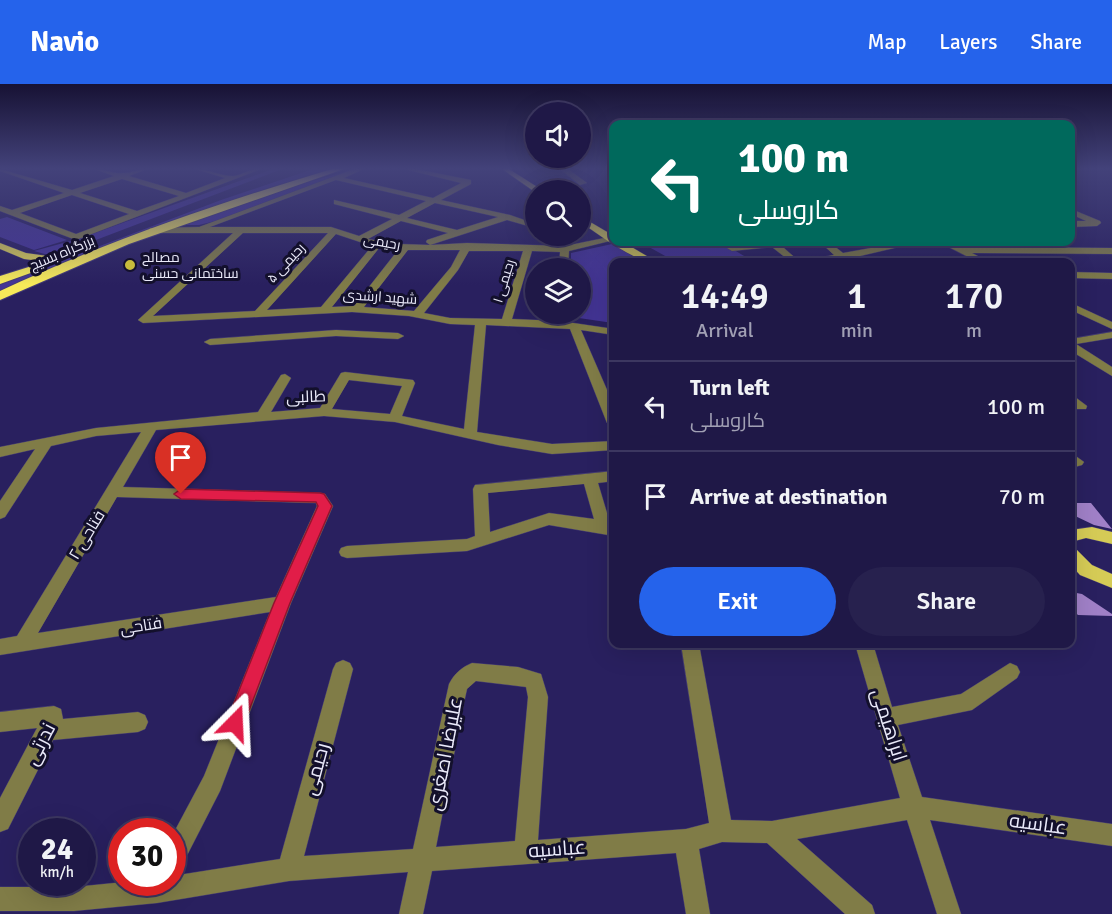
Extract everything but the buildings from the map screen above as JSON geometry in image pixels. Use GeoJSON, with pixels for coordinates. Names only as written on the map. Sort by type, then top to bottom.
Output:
{"type":"FeatureCollection","features":[{"type":"Feature","properties":{"kind":"highway","name":"بزرگراه بسیج"},"geometry":{"type":"LineString","coordinates":[[0,280],[192,208]]}},
{"type":"Feature","properties":{"kind":"highway","name":"بزرگراه بسیج"},"geometry":{"type":"LineString","coordinates":[[0,296],[46,273],[153,230],[216,208]]}},
{"type":"Feature","properties":{"kind":"main road"},"geometry":{"type":"LineString","coordinates":[[591,225],[609,236]]}},
{"type":"Feature","properties":{"kind":"main road"},"geometry":{"type":"LineString","coordinates":[[0,246],[24,256],[55,260]]}},
{"type":"Feature","properties":{"kind":"main road"},"geometry":{"type":"LineString","coordinates":[[626,246],[646,258]]}},
{"type":"Feature","properties":{"kind":"main road"},"geometry":{"type":"LineString","coordinates":[[1075,534],[1090,532],[1112,538]]}},
{"type":"Feature","properties":{"kind":"main road"},"geometry":{"type":"LineString","coordinates":[[1075,559],[1086,570],[1112,581]]}},
{"type":"Feature","properties":{"kind":"street"},"geometry":{"type":"LineString","coordinates":[[2,208],[76,237],[153,208]]}},
{"type":"Feature","properties":{"kind":"street"},"geometry":{"type":"LineString","coordinates":[[0,217],[26,208]]}},
{"type":"Feature","properties":{"kind":"street"},"geometry":{"type":"LineString","coordinates":[[117,208],[137,214]]}},
{"type":"Feature","properties":{"kind":"street"},"geometry":{"type":"LineString","coordinates":[[191,231],[250,208]]}},
{"type":"Feature","properties":{"kind":"street"},"geometry":{"type":"LineString","coordinates":[[360,208],[457,233]]}},
{"type":"Feature","properties":{"kind":"street"},"geometry":{"type":"LineString","coordinates":[[361,239],[421,208]]}},
{"type":"Feature","properties":{"kind":"street"},"geometry":{"type":"LineString","coordinates":[[465,208],[525,222]]}},
{"type":"Feature","properties":{"kind":"street"},"geometry":{"type":"LineString","coordinates":[[1075,213],[1101,223],[1075,224]]}},
{"type":"Feature","properties":{"kind":"street"},"geometry":{"type":"LineString","coordinates":[[417,246],[507,217]]}},
{"type":"Feature","properties":{"kind":"street","name":"رحیمی"},"geometry":{"type":"LineString","coordinates":[[153,230],[334,231],[378,244],[405,247],[565,249],[609,239]]}},
{"type":"Feature","properties":{"kind":"street","name":"شهید ارشدی"},"geometry":{"type":"LineString","coordinates":[[240,231],[143,320],[357,309],[417,314],[450,321],[525,322]]}},
{"type":"Feature","properties":{"kind":"street","name":"رحیمی ۵"},"geometry":{"type":"LineString","coordinates":[[258,314],[334,231]]}},
{"type":"Feature","properties":{"kind":"street"},"geometry":{"type":"LineString","coordinates":[[325,309],[378,244]]}},
{"type":"Feature","properties":{"kind":"street"},"geometry":{"type":"LineString","coordinates":[[417,314],[455,268],[466,246]]}},
{"type":"Feature","properties":{"kind":"street"},"geometry":{"type":"LineString","coordinates":[[732,248],[748,246]]}},
{"type":"Feature","properties":{"kind":"street"},"geometry":{"type":"LineString","coordinates":[[777,246],[791,258]]}},
{"type":"Feature","properties":{"kind":"street"},"geometry":{"type":"LineString","coordinates":[[830,246],[843,257]]}},
{"type":"Feature","properties":{"kind":"street"},"geometry":{"type":"LineString","coordinates":[[836,258],[879,246]]}},
{"type":"Feature","properties":{"kind":"street"},"geometry":{"type":"LineString","coordinates":[[952,246],[976,258]]}},
{"type":"Feature","properties":{"kind":"street"},"geometry":{"type":"LineString","coordinates":[[357,309],[405,247]]}},
{"type":"Feature","properties":{"kind":"street","name":"رحیمی ۱"},"geometry":{"type":"LineString","coordinates":[[506,323],[533,247]]}},
{"type":"Feature","properties":{"kind":"street"},"geometry":{"type":"LineString","coordinates":[[565,249],[565,258]]}},
{"type":"Feature","properties":{"kind":"street"},"geometry":{"type":"LineString","coordinates":[[960,250],[1112,251]]}},
{"type":"Feature","properties":{"kind":"street"},"geometry":{"type":"LineString","coordinates":[[1075,275],[1112,276]]}},
{"type":"Feature","properties":{"kind":"street"},"geometry":{"type":"LineString","coordinates":[[1075,308],[1112,326]]}},
{"type":"Feature","properties":{"kind":"street"},"geometry":{"type":"LineString","coordinates":[[266,336],[279,312]]}},
{"type":"Feature","properties":{"kind":"street"},"geometry":{"type":"LineString","coordinates":[[470,435],[481,322]]}},
{"type":"Feature","properties":{"kind":"street","name":"شهید ارشدی"},"geometry":{"type":"LineString","coordinates":[[570,324],[609,331]]}},
{"type":"Feature","properties":{"kind":"street"},"geometry":{"type":"LineString","coordinates":[[574,326],[609,411]]}},
{"type":"Feature","properties":{"kind":"street"},"geometry":{"type":"LineString","coordinates":[[210,342],[266,336],[336,333],[398,336]]}},
{"type":"Feature","properties":{"kind":"street"},"geometry":{"type":"LineString","coordinates":[[1075,343],[1112,335]]}},
{"type":"Feature","properties":{"kind":"street"},"geometry":{"type":"LineString","coordinates":[[1075,347],[1112,372]]}},
{"type":"Feature","properties":{"kind":"street"},"geometry":{"type":"LineString","coordinates":[[324,412],[345,376],[409,383],[395,418]]}},
{"type":"Feature","properties":{"kind":"street"},"geometry":{"type":"LineString","coordinates":[[262,416],[285,378]]}},
{"type":"Feature","properties":{"kind":"street","name":"طالبی"},"geometry":{"type":"LineString","coordinates":[[0,452],[96,432],[152,425],[324,412],[395,418],[470,435],[552,449],[609,445]]}},
{"type":"Feature","properties":{"kind":"street","name":"فتاحی ۲"},"geometry":{"type":"LineString","coordinates":[[22,644],[152,425]]}},
{"type":"Feature","properties":{"kind":"street"},"geometry":{"type":"LineString","coordinates":[[0,513],[46,442]]}},
{"type":"Feature","properties":{"kind":"street"},"geometry":{"type":"LineString","coordinates":[[483,540],[480,489],[609,477]]}},
{"type":"Feature","properties":{"kind":"street"},"geometry":{"type":"LineString","coordinates":[[590,479],[609,529]]}},
{"type":"Feature","properties":{"kind":"street"},"geometry":{"type":"LineString","coordinates":[[112,492],[320,498],[325,506],[282,603],[212,783],[186,834]]}},
{"type":"Feature","properties":{"kind":"street"},"geometry":{"type":"LineString","coordinates":[[347,552],[467,545],[549,519],[609,529]]}},
{"type":"Feature","properties":{"kind":"street","name":"فتاحی"},"geometry":{"type":"LineString","coordinates":[[0,647],[282,603]]}},
{"type":"Feature","properties":{"kind":"street"},"geometry":{"type":"LineString","coordinates":[[691,648],[722,831]]}},
{"type":"Feature","properties":{"kind":"street","name":"ابراهیمی"},"geometry":{"type":"LineString","coordinates":[[865,648],[885,718],[949,914]]}},
{"type":"Feature","properties":{"kind":"street","name":"رحیمی"},"geometry":{"type":"LineString","coordinates":[[289,869],[343,669]]}},
{"type":"Feature","properties":{"kind":"street","name":"علیرضا اصغری"},"geometry":{"type":"LineString","coordinates":[[424,860],[455,698],[459,684],[472,672],[518,676],[534,681],[538,697],[526,851]]}},
{"type":"Feature","properties":{"kind":"street"},"geometry":{"type":"LineString","coordinates":[[885,718],[965,703],[1010,672]]}},
{"type":"Feature","properties":{"kind":"street","name":"ندرتی"},"geometry":{"type":"LineString","coordinates":[[0,722],[54,716],[0,821]]}},
{"type":"Feature","properties":{"kind":"street"},"geometry":{"type":"LineString","coordinates":[[48,730],[138,722]]}},
{"type":"Feature","properties":{"kind":"street","name":"عباسیه"},"geometry":{"type":"LineString","coordinates":[[186,883],[289,869],[686,841],[722,831],[772,832],[915,807],[1112,835]]}},
{"type":"Feature","properties":{"kind":"street"},"geometry":{"type":"LineString","coordinates":[[772,832],[863,914]]}},
{"type":"Feature","properties":{"kind":"street"},"geometry":{"type":"LineString","coordinates":[[686,841],[698,914]]}},
{"type":"Feature","properties":{"kind":"street"},"geometry":{"type":"LineString","coordinates":[[411,914],[424,860]]}},
{"type":"Feature","properties":{"kind":"street","name":"عباسیه"},"geometry":{"type":"LineString","coordinates":[[0,899],[70,906],[117,896]]}},
{"type":"Feature","properties":{"kind":"shaded area"},"geometry":{"type":"Polygon","coordinates":[[[165,208],[180,208],[67,251],[48,255],[34,251],[78,239],[165,208]]]}},
{"type":"Feature","properties":{"kind":"shaded area"},"geometry":{"type":"Polygon","coordinates":[[[201,208],[210,208],[164,224],[0,292],[0,284],[201,208]]]}},
{"type":"Feature","properties":{"kind":"shaded area"},"geometry":{"type":"Polygon","coordinates":[[[230,208],[251,208],[199,225],[181,225],[230,208]]]}},
{"type":"Feature","properties":{"kind":"shaded area"},"geometry":{"type":"Polygon","coordinates":[[[7,217],[67,240],[34,250],[0,237],[0,219],[7,217]]]}},
{"type":"Feature","properties":{"kind":"shaded area"},"geometry":{"type":"Polygon","coordinates":[[[609,245],[636,258],[609,258],[609,322],[591,320],[591,258],[571,258],[571,253],[609,245]]]}},
{"type":"Feature","properties":{"kind":"shaded area"},"geometry":{"type":"Polygon","coordinates":[[[647,246],[728,246],[747,258],[669,258],[647,246]]]}},
{"type":"Feature","properties":{"kind":"place","name":"مصالح ساختمانی حسنی"},"geometry":{"type":"Point","coordinates":[130,265]}},
{"type":"Feature","properties":{"kind":"route"},"geometry":{"type":"LineString","coordinates":[[181,494],[320,498],[325,506],[282,603],[235,723]]}}]}
